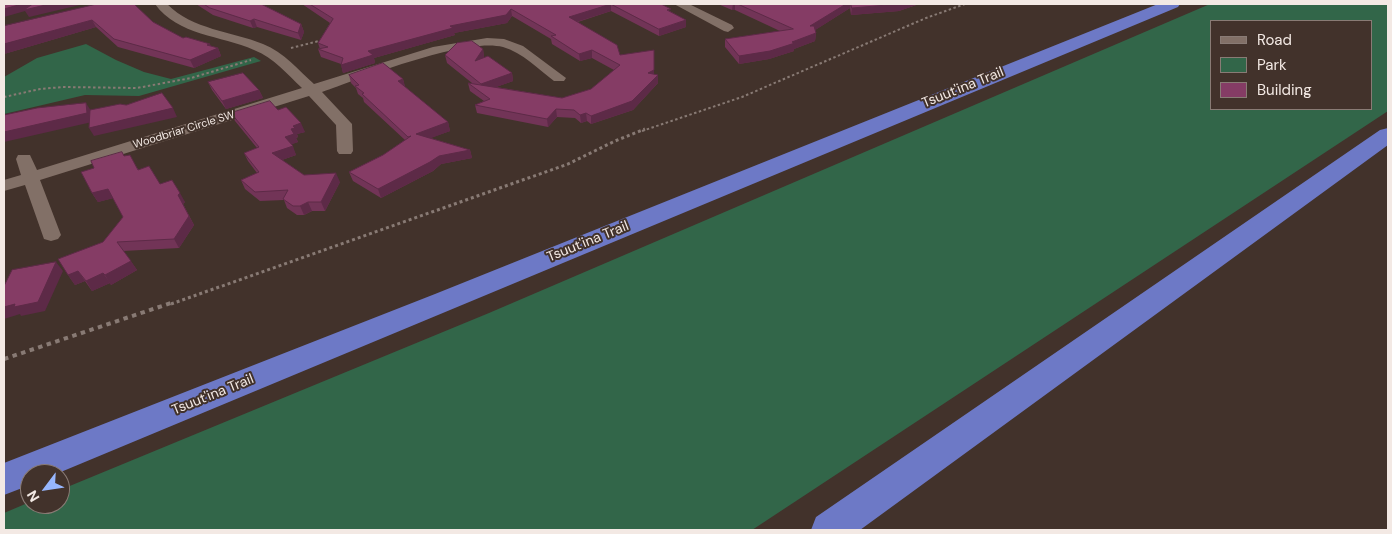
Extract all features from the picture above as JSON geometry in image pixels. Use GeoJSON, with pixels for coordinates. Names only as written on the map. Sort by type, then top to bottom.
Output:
{"type":"FeatureCollection","features":[{"type":"Feature","properties":{"kind":"highway","name":"Tsuut'ina Trail"},"geometry":{"type":"LineString","coordinates":[[4,479],[436,305],[1172,4]]}},
{"type":"Feature","properties":{"kind":"highway"},"geometry":{"type":"LineString","coordinates":[[830,530],[1388,135]]}},
{"type":"Feature","properties":{"kind":"street"},"geometry":{"type":"LineString","coordinates":[[161,4],[170,14],[186,22],[272,53],[312,90],[344,124],[345,151]]}},
{"type":"Feature","properties":{"kind":"street"},"geometry":{"type":"LineString","coordinates":[[680,4],[728,28]]}},
{"type":"Feature","properties":{"kind":"street","name":"Woodbriar Circle SW"},"geometry":{"type":"LineString","coordinates":[[4,186],[438,51],[485,41],[503,42],[513,46],[559,78]]}},
{"type":"Feature","properties":{"kind":"street"},"geometry":{"type":"LineString","coordinates":[[24,159],[51,235]]}},
{"type":"Feature","properties":{"kind":"path"},"geometry":{"type":"LineString","coordinates":[[4,359],[236,282],[568,164],[615,141],[672,119],[742,97],[926,18],[965,4]]}},
{"type":"Feature","properties":{"kind":"path"},"geometry":{"type":"LineString","coordinates":[[4,97],[40,89],[63,87],[137,88],[158,85],[238,65],[272,53],[326,39]]}},
{"type":"Feature","properties":{"kind":"green space"},"geometry":{"type":"Polygon","coordinates":[[[1210,4],[1388,4],[1388,111],[752,530],[4,530],[4,513],[20,506],[20,514],[70,514],[70,486],[489,313],[1210,4]]]}},
{"type":"Feature","properties":{"kind":"green space"},"geometry":{"type":"Polygon","coordinates":[[[86,44],[144,72],[171,79],[254,57],[261,61],[139,96],[85,95],[4,114],[4,77],[37,58],[86,44]]]}},
{"type":"Feature","properties":{"kind":"building"},"geometry":{"type":"Polygon","coordinates":[[[4,4],[22,4],[4,9],[4,4]]]}},
{"type":"Feature","properties":{"kind":"building"},"geometry":{"type":"Polygon","coordinates":[[[33,4],[50,4],[24,10],[33,4]]]}},
{"type":"Feature","properties":{"kind":"building"},"geometry":{"type":"Polygon","coordinates":[[[97,4],[134,4],[153,22],[183,38],[186,37],[218,48],[190,60],[114,39],[92,20],[4,44],[4,26],[97,4]]]}},
{"type":"Feature","properties":{"kind":"building"},"geometry":{"type":"Polygon","coordinates":[[[204,4],[261,4],[301,24],[298,33],[254,19],[250,21],[210,8],[204,4]]]}},
{"type":"Feature","properties":{"kind":"building"},"geometry":{"type":"Polygon","coordinates":[[[310,4],[611,4],[569,17],[617,45],[620,55],[654,50],[654,70],[648,73],[658,75],[632,101],[591,116],[586,113],[580,115],[574,110],[556,109],[547,119],[475,105],[490,99],[468,83],[562,98],[591,89],[620,65],[592,50],[579,54],[551,36],[556,35],[511,9],[506,15],[450,26],[453,28],[368,51],[373,55],[341,65],[343,58],[318,49],[328,47],[318,43],[333,19],[310,4]]]}},
{"type":"Feature","properties":{"kind":"building"},"geometry":{"type":"Polygon","coordinates":[[[611,4],[661,4],[671,9],[667,10],[686,20],[659,29],[611,4]]]}},
{"type":"Feature","properties":{"kind":"building"},"geometry":{"type":"Polygon","coordinates":[[[738,4],[846,4],[810,26],[814,26],[816,33],[792,42],[795,43],[770,51],[739,56],[725,39],[793,29],[738,4]]]}},
{"type":"Feature","properties":{"kind":"building"},"geometry":{"type":"Polygon","coordinates":[[[851,4],[899,4],[852,8],[851,4]]]}},
{"type":"Feature","properties":{"kind":"building"},"geometry":{"type":"Polygon","coordinates":[[[472,41],[483,49],[475,61],[488,56],[512,73],[481,84],[445,55],[457,43],[472,41]]]}},
{"type":"Feature","properties":{"kind":"building"},"geometry":{"type":"Polygon","coordinates":[[[383,63],[403,79],[398,81],[448,122],[416,134],[470,150],[439,156],[378,189],[349,172],[383,155],[411,136],[408,137],[362,94],[364,93],[355,86],[359,85],[349,75],[383,63]]]}},
{"type":"Feature","properties":{"kind":"building"},"geometry":{"type":"Polygon","coordinates":[[[243,73],[259,90],[222,101],[208,82],[243,73]]]}},
{"type":"Feature","properties":{"kind":"building"},"geometry":{"type":"Polygon","coordinates":[[[162,93],[173,108],[89,128],[90,110],[120,104],[126,105],[162,93]]]}},
{"type":"Feature","properties":{"kind":"building"},"geometry":{"type":"Polygon","coordinates":[[[270,101],[278,110],[286,107],[301,123],[293,126],[295,128],[291,129],[294,134],[285,137],[293,146],[272,153],[304,175],[336,173],[321,202],[308,202],[300,206],[293,206],[283,199],[288,190],[255,192],[241,180],[259,172],[244,153],[259,147],[231,113],[270,101]]]}},
{"type":"Feature","properties":{"kind":"building"},"geometry":{"type":"Polygon","coordinates":[[[86,103],[87,113],[4,132],[4,115],[37,108],[86,103]]]}},
{"type":"Feature","properties":{"kind":"building"},"geometry":{"type":"Polygon","coordinates":[[[122,152],[124,156],[130,155],[138,170],[149,166],[160,184],[172,180],[180,193],[178,195],[189,216],[174,239],[117,242],[131,261],[105,275],[103,273],[86,281],[78,271],[68,275],[58,259],[103,242],[123,217],[108,189],[92,193],[81,172],[94,168],[91,161],[122,152]]]}},
{"type":"Feature","properties":{"kind":"building"},"geometry":{"type":"Polygon","coordinates":[[[56,262],[38,302],[4,307],[4,286],[12,270],[56,262]]]}}]}
